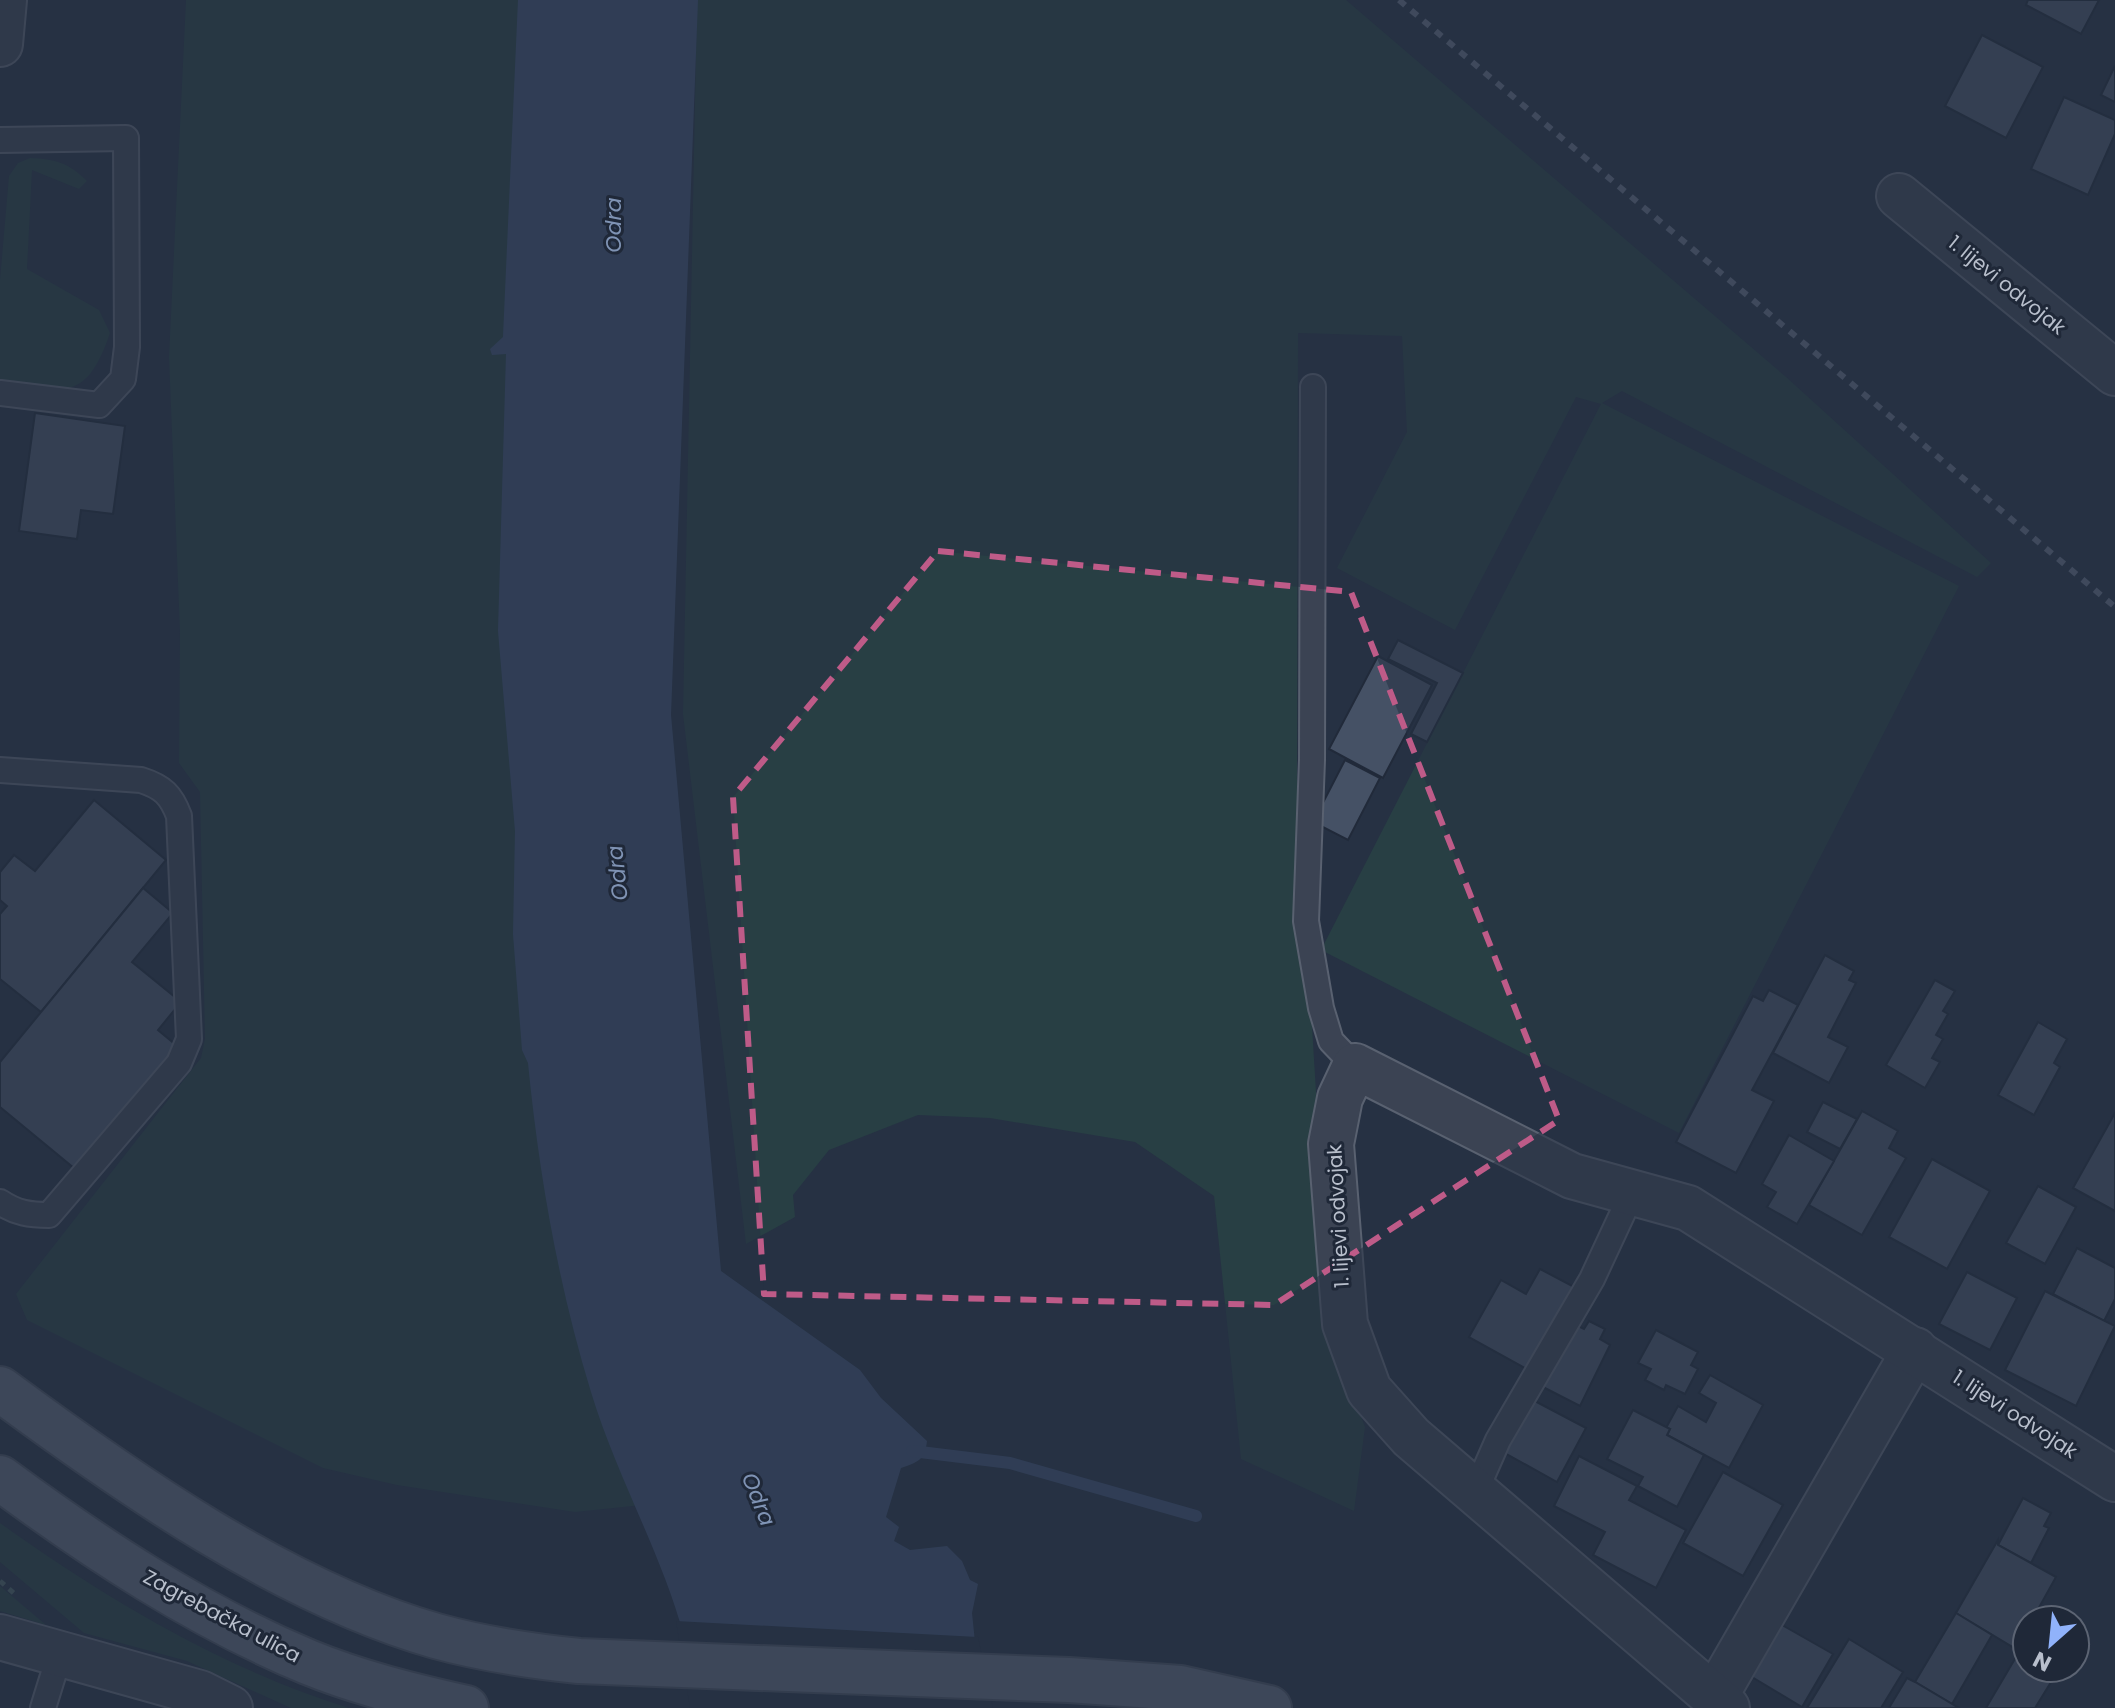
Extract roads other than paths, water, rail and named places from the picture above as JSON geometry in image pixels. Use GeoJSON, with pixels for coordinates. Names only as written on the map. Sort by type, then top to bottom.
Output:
{"type":"FeatureCollection","features":[{"type":"Feature","properties":{"kind":"main road"},"geometry":{"type":"LineString","coordinates":[[0,1389],[165,1504],[339,1598],[434,1635],[508,1653],[579,1661],[1069,1680],[1180,1688],[1269,1708]]}},
{"type":"Feature","properties":{"kind":"main road","name":"Zagrebačka ulica"},"geometry":{"type":"LineString","coordinates":[[0,1478],[72,1531],[225,1623],[309,1663],[409,1695],[466,1708]]}},
{"type":"Feature","properties":{"kind":"street"},"geometry":{"type":"LineString","coordinates":[[0,44],[4,0]]}},
{"type":"Feature","properties":{"kind":"street","name":"1. lijevi odvojak"},"geometry":{"type":"LineString","coordinates":[[1899,196],[2115,373]]}},
{"type":"Feature","properties":{"kind":"street","name":"1. lijevi odvojak"},"geometry":{"type":"LineString","coordinates":[[1915,1350],[1721,1703],[1411,1437],[1369,1390],[1345,1324],[1331,1144],[1340,1098],[1355,1066],[1572,1176],[1688,1208],[1915,1350],[2115,1479]]}},
{"type":"Feature","properties":{"kind":"street"},"geometry":{"type":"LineString","coordinates":[[0,1637],[200,1693],[230,1708]]}},
{"type":"Feature","properties":{"kind":"lane"},"geometry":{"type":"LineString","coordinates":[[0,140],[126,138],[127,347],[123,379],[112,395],[99,405],[0,393]]}},
{"type":"Feature","properties":{"kind":"lane"},"geometry":{"type":"LineString","coordinates":[[1313,387],[1312,760],[1306,921],[1321,1008],[1331,1041],[1355,1066]]}},
{"type":"Feature","properties":{"kind":"lane"},"geometry":{"type":"LineString","coordinates":[[0,770],[141,780],[162,787],[173,802],[179,816],[189,1039],[179,1063],[49,1215],[30,1215],[0,1202]]}},
{"type":"Feature","properties":{"kind":"lane"},"geometry":{"type":"LineString","coordinates":[[1476,1490],[1498,1440],[1592,1279],[1633,1191]]}},
{"type":"Feature","properties":{"kind":"lane"},"geometry":{"type":"LineString","coordinates":[[43,1708],[60,1653]]}},
{"type":"Feature","properties":{"kind":"water","name":"Odra"},"geometry":{"type":"Polygon","coordinates":[[[518,0],[698,0],[671,715],[721,1271],[860,1370],[881,1398],[927,1441],[920,1459],[901,1468],[886,1517],[899,1527],[894,1541],[910,1550],[947,1546],[962,1561],[970,1580],[978,1584],[972,1613],[976,1652],[684,1636],[663,1574],[601,1423],[579,1351],[551,1229],[528,1063],[522,1050],[513,934],[515,831],[498,631],[506,354],[492,355],[490,349],[503,337],[518,0]]]}},
{"type":"Feature","properties":{"kind":"waterway"},"geometry":{"type":"LineString","coordinates":[[912,1451],[1010,1463],[1196,1516]]}},
{"type":"Feature","properties":{"kind":"railway"},"geometry":{"type":"LineString","coordinates":[[1399,0],[2115,607]]}}]}
